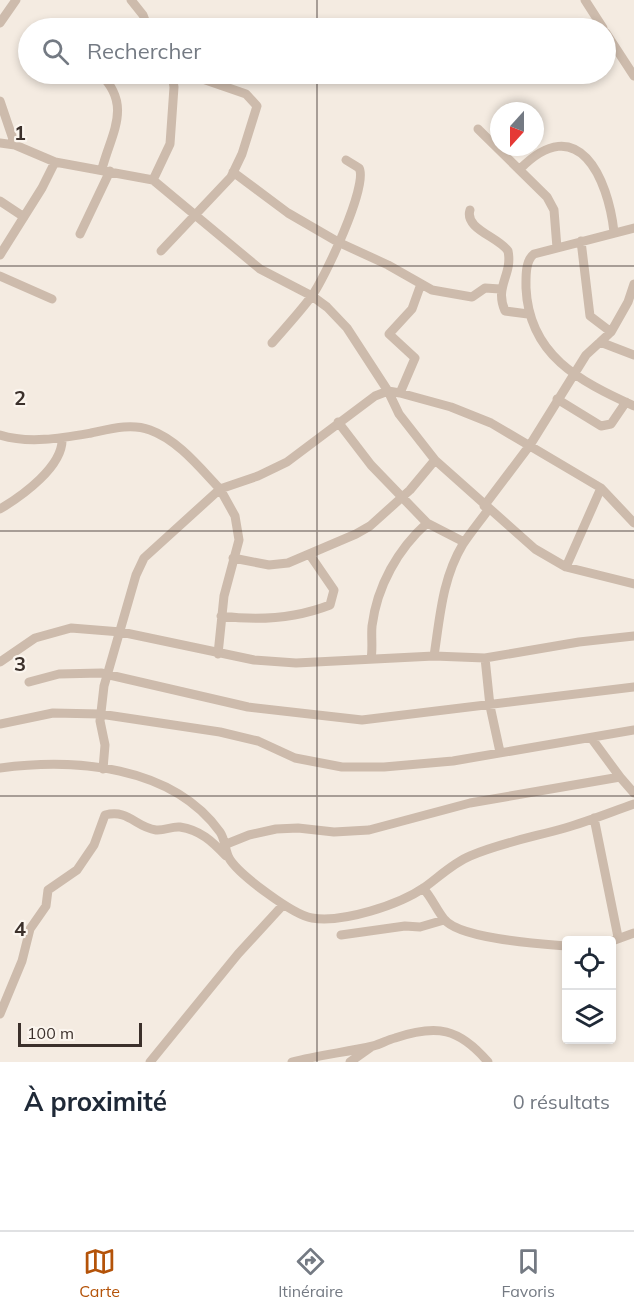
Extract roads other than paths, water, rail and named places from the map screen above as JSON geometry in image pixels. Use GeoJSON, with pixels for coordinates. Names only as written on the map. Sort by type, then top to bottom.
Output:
{"type":"FeatureCollection","features":[{"type":"Feature","properties":{"kind":"street"},"geometry":{"type":"LineString","coordinates":[[0,23],[16,0]]}},
{"type":"Feature","properties":{"kind":"street"},"geometry":{"type":"LineString","coordinates":[[131,0],[144,18]]}},
{"type":"Feature","properties":{"kind":"street"},"geometry":{"type":"LineString","coordinates":[[585,0],[597,18]]}},
{"type":"Feature","properties":{"kind":"street"},"geometry":{"type":"LineString","coordinates":[[616,48],[634,76]]}},
{"type":"Feature","properties":{"kind":"street"},"geometry":{"type":"LineString","coordinates":[[80,234],[106,170],[119,113],[109,84]]}},
{"type":"Feature","properties":{"kind":"street"},"geometry":{"type":"LineString","coordinates":[[153,180],[170,144],[173,84]]}},
{"type":"Feature","properties":{"kind":"street"},"geometry":{"type":"LineString","coordinates":[[161,251],[233,172],[249,134],[257,106],[246,94],[222,84]]}},
{"type":"Feature","properties":{"kind":"street"},"geometry":{"type":"LineString","coordinates":[[0,101],[15,145]]}},
{"type":"Feature","properties":{"kind":"street"},"geometry":{"type":"LineString","coordinates":[[478,129],[540,187],[552,205],[557,248]]}},
{"type":"Feature","properties":{"kind":"street"},"geometry":{"type":"LineString","coordinates":[[0,143],[15,145],[55,162],[153,180],[260,269],[312,296],[347,328],[388,391],[399,414],[435,460],[486,508],[535,549],[567,567],[634,584]]}},
{"type":"Feature","properties":{"kind":"street"},"geometry":{"type":"LineString","coordinates":[[520,169],[537,155],[556,146],[562,145],[583,153],[593,164],[602,182],[614,232]]}},
{"type":"Feature","properties":{"kind":"street"},"geometry":{"type":"LineString","coordinates":[[272,343],[312,296],[338,242],[361,180],[359,168],[346,160]]}},
{"type":"Feature","properties":{"kind":"street"},"geometry":{"type":"LineString","coordinates":[[0,255],[42,188],[55,162]]}},
{"type":"Feature","properties":{"kind":"street"},"geometry":{"type":"LineString","coordinates":[[233,172],[288,213],[338,242],[421,284],[443,293],[472,297],[485,288],[500,289]]}},
{"type":"Feature","properties":{"kind":"street"},"geometry":{"type":"LineString","coordinates":[[0,201],[24,217]]}},
{"type":"Feature","properties":{"kind":"street"},"geometry":{"type":"LineString","coordinates":[[470,210],[472,223],[477,229],[498,240],[508,251],[508,266],[500,289],[505,311],[528,314]]}},
{"type":"Feature","properties":{"kind":"street"},"geometry":{"type":"LineString","coordinates":[[557,399],[601,426],[611,424],[630,404],[572,374],[547,350],[528,314],[528,261],[534,254],[634,228]]}},
{"type":"Feature","properties":{"kind":"street"},"geometry":{"type":"LineString","coordinates":[[581,241],[590,316],[611,332]]}},
{"type":"Feature","properties":{"kind":"street"},"geometry":{"type":"LineString","coordinates":[[0,276],[52,299]]}},
{"type":"Feature","properties":{"kind":"street"},"geometry":{"type":"LineString","coordinates":[[400,393],[416,362],[415,358],[389,334],[412,309],[421,284]]}},
{"type":"Feature","properties":{"kind":"street"},"geometry":{"type":"LineString","coordinates":[[434,656],[443,593],[464,542],[530,445],[572,374],[586,355],[611,332],[628,302],[634,284]]}},
{"type":"Feature","properties":{"kind":"street"},"geometry":{"type":"LineString","coordinates":[[600,342],[634,355]]}},
{"type":"Feature","properties":{"kind":"street"},"geometry":{"type":"LineString","coordinates":[[103,769],[105,745],[100,714],[108,674],[136,575],[144,558],[220,489],[258,476],[287,462],[375,396],[388,391],[400,393],[450,407],[491,423],[601,488],[633,518]]}},
{"type":"Feature","properties":{"kind":"street"},"geometry":{"type":"LineString","coordinates":[[338,422],[371,465],[427,523],[464,542]]}},
{"type":"Feature","properties":{"kind":"street"},"geometry":{"type":"LineString","coordinates":[[0,435],[21,439],[62,438],[124,427],[150,430],[181,449],[220,489],[232,509],[239,529],[239,540],[221,616],[218,654]]}},
{"type":"Feature","properties":{"kind":"street"},"geometry":{"type":"LineString","coordinates":[[0,509],[26,492],[47,471],[63,446],[62,438]]}},
{"type":"Feature","properties":{"kind":"street"},"geometry":{"type":"LineString","coordinates":[[233,558],[269,565],[310,555],[370,526],[402,497],[435,460]]}},
{"type":"Feature","properties":{"kind":"street"},"geometry":{"type":"LineString","coordinates":[[567,567],[601,488]]}},
{"type":"Feature","properties":{"kind":"street"},"geometry":{"type":"LineString","coordinates":[[371,659],[373,620],[386,577],[403,550],[427,523]]}},
{"type":"Feature","properties":{"kind":"street"},"geometry":{"type":"LineString","coordinates":[[221,616],[250,620],[282,618],[313,612],[330,605],[334,591],[310,555]]}},
{"type":"Feature","properties":{"kind":"street"},"geometry":{"type":"LineString","coordinates":[[0,662],[35,638],[70,628],[121,633],[254,660],[296,663],[434,656],[485,658],[579,642],[634,636]]}},
{"type":"Feature","properties":{"kind":"street"},"geometry":{"type":"LineString","coordinates":[[485,658],[490,706],[500,752]]}},
{"type":"Feature","properties":{"kind":"street"},"geometry":{"type":"LineString","coordinates":[[29,682],[71,672],[108,674],[248,707],[362,720],[634,687]]}},
{"type":"Feature","properties":{"kind":"street"},"geometry":{"type":"LineString","coordinates":[[0,724],[53,713],[100,714],[220,732],[258,741],[295,758],[342,767],[384,767],[453,761],[500,752],[592,740],[634,730]]}},
{"type":"Feature","properties":{"kind":"street"},"geometry":{"type":"LineString","coordinates":[[592,740],[634,793]]}},
{"type":"Feature","properties":{"kind":"street"},"geometry":{"type":"LineString","coordinates":[[0,768],[66,763],[151,779],[205,815],[222,834],[229,860]]}},
{"type":"Feature","properties":{"kind":"street"},"geometry":{"type":"LineString","coordinates":[[224,845],[249,835],[276,829],[298,828],[334,832],[369,830],[470,803],[620,777]]}},
{"type":"Feature","properties":{"kind":"street"},"geometry":{"type":"LineString","coordinates":[[0,1014],[22,961],[30,929],[46,906],[48,890],[77,870],[94,844],[105,815],[118,812],[125,814],[156,830],[180,827],[197,832],[210,838],[229,860],[283,905],[311,918],[337,918],[388,904],[423,888],[468,857],[634,804]]}},
{"type":"Feature","properties":{"kind":"street"},"geometry":{"type":"LineString","coordinates":[[594,818],[614,936]]}},
{"type":"Feature","properties":{"kind":"street"},"geometry":{"type":"LineString","coordinates":[[423,888],[435,901],[444,920],[462,930],[517,943],[562,946]]}},
{"type":"Feature","properties":{"kind":"street"},"geometry":{"type":"LineString","coordinates":[[150,1062],[238,954],[283,905]]}},
{"type":"Feature","properties":{"kind":"street"},"geometry":{"type":"LineString","coordinates":[[341,935],[405,926],[420,927],[444,920]]}},
{"type":"Feature","properties":{"kind":"street"},"geometry":{"type":"LineString","coordinates":[[616,939],[634,933]]}},
{"type":"Feature","properties":{"kind":"street"},"geometry":{"type":"LineString","coordinates":[[350,1062],[371,1047],[399,1036],[440,1029],[463,1038],[488,1062]]}},
{"type":"Feature","properties":{"kind":"street"},"geometry":{"type":"LineString","coordinates":[[292,1062],[340,1050],[371,1047]]}}]}
